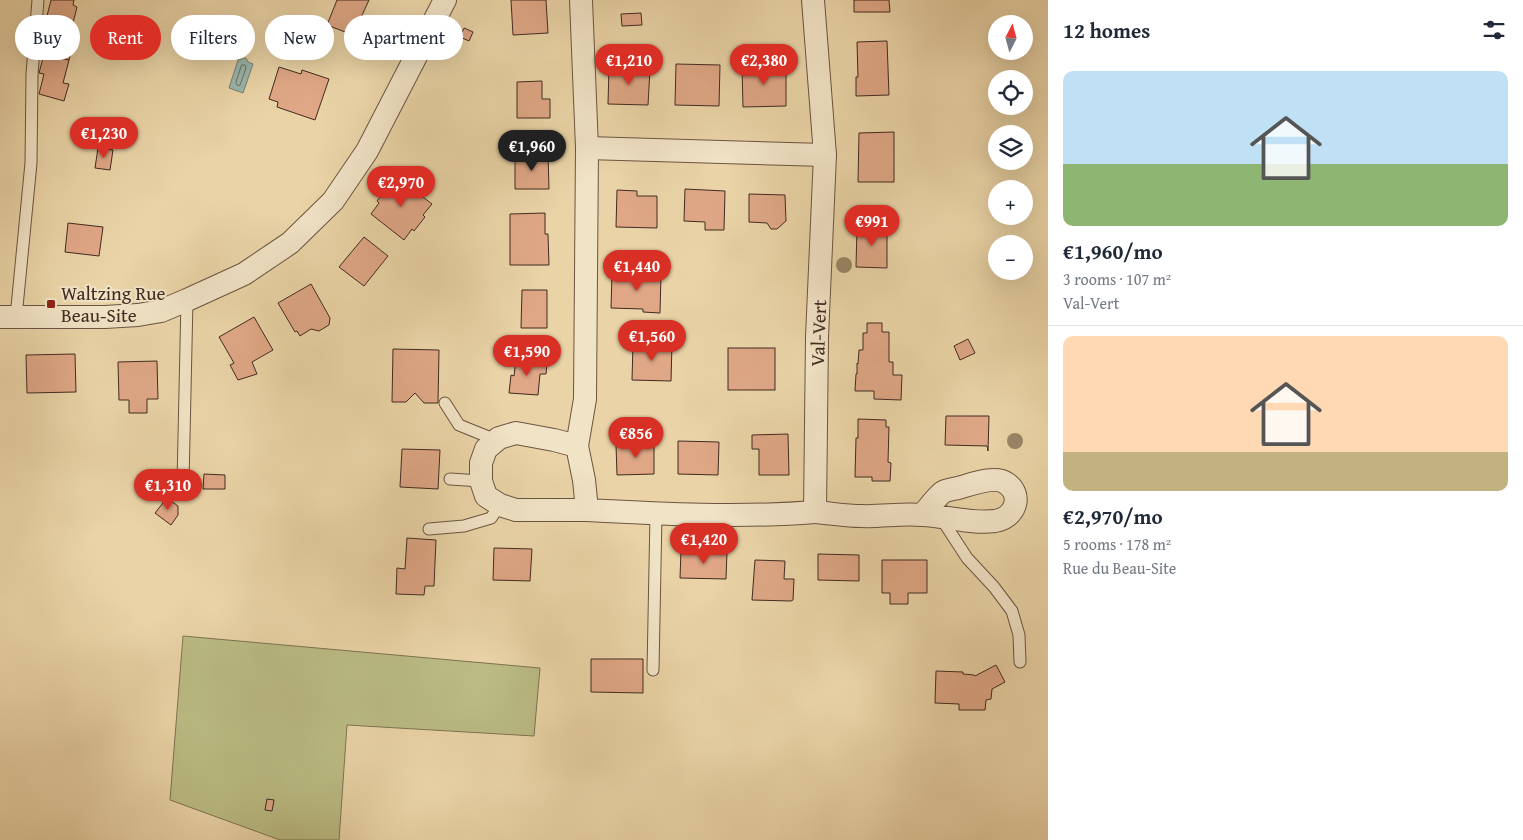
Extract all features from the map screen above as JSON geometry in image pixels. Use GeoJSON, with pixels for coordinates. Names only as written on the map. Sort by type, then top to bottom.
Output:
{"type":"FeatureCollection","features":[{"type":"Feature","properties":{"kind":"street"},"geometry":{"type":"LineString","coordinates":[[8,317],[138,315],[161,310],[244,274],[290,243],[333,201],[367,150],[445,0]]}},
{"type":"Feature","properties":{"kind":"street"},"geometry":{"type":"LineString","coordinates":[[581,0],[588,148],[585,399],[577,446],[584,480],[587,510]]}},
{"type":"Feature","properties":{"kind":"street","name":"Val-Vert"},"geometry":{"type":"LineString","coordinates":[[813,0],[826,154],[817,337],[815,512]]}},
{"type":"Feature","properties":{"kind":"street"},"geometry":{"type":"LineString","coordinates":[[588,148],[826,154]]}},
{"type":"Feature","properties":{"kind":"street"},"geometry":{"type":"LineString","coordinates":[[577,446],[516,433],[496,440],[486,448],[481,463],[481,481],[486,496],[516,510],[773,515],[815,512],[861,516],[932,516]]}},
{"type":"Feature","properties":{"kind":"lane"},"geometry":{"type":"LineString","coordinates":[[8,317],[32,163],[32,74],[38,0]]}},
{"type":"Feature","properties":{"kind":"lane"},"geometry":{"type":"LineString","coordinates":[[183,482],[187,300]]}},
{"type":"Feature","properties":{"kind":"lane"},"geometry":{"type":"LineString","coordinates":[[445,403],[459,426],[496,440]]}},
{"type":"Feature","properties":{"kind":"lane"},"geometry":{"type":"LineString","coordinates":[[450,479],[481,481]]}},
{"type":"Feature","properties":{"kind":"lane"},"geometry":{"type":"LineString","coordinates":[[429,529],[464,526],[491,518],[500,504]]}},
{"type":"Feature","properties":{"kind":"lane"},"geometry":{"type":"LineString","coordinates":[[654,670],[656,514]]}},
{"type":"Feature","properties":{"kind":"lane"},"geometry":{"type":"LineString","coordinates":[[932,516],[994,587],[1012,611],[1019,636],[1020,662]]}},
{"type":"Feature","properties":{"kind":"green space"},"geometry":{"type":"Polygon","coordinates":[[[183,636],[540,668],[534,736],[347,725],[339,840],[280,840],[170,800],[183,636]]]}},
{"type":"Feature","properties":{"kind":"water"},"geometry":{"type":"Polygon","coordinates":[[[238,60],[247,60],[253,64],[243,93],[229,88],[238,60]]]}},
{"type":"Feature","properties":{"kind":"building"},"geometry":{"type":"Polygon","coordinates":[[[51,0],[74,0],[73,5],[77,7],[75,15],[47,15],[51,0]]]}},
{"type":"Feature","properties":{"kind":"building"},"geometry":{"type":"Polygon","coordinates":[[[337,0],[369,0],[362,15],[344,15],[344,32],[334,28],[334,15],[331,15],[337,0]]]}},
{"type":"Feature","properties":{"kind":"building"},"geometry":{"type":"Polygon","coordinates":[[[511,0],[546,0],[548,33],[513,35],[511,0]]]}},
{"type":"Feature","properties":{"kind":"building"},"geometry":{"type":"Polygon","coordinates":[[[854,0],[889,0],[890,12],[854,12],[854,0]]]}},
{"type":"Feature","properties":{"kind":"building"},"geometry":{"type":"Polygon","coordinates":[[[641,13],[642,25],[622,26],[621,14],[641,13]]]}},
{"type":"Feature","properties":{"kind":"building"},"geometry":{"type":"Polygon","coordinates":[[[464,28],[473,32],[469,41],[463,38],[464,28]]]}},
{"type":"Feature","properties":{"kind":"building"},"geometry":{"type":"Polygon","coordinates":[[[887,41],[889,95],[856,96],[856,77],[858,77],[857,42],[887,41]]]}},
{"type":"Feature","properties":{"kind":"building"},"geometry":{"type":"Polygon","coordinates":[[[42,60],[69,60],[63,83],[69,84],[64,101],[39,94],[44,74],[39,73],[42,60]]]}},
{"type":"Feature","properties":{"kind":"building"},"geometry":{"type":"Polygon","coordinates":[[[676,64],[720,65],[719,106],[675,105],[676,64]]]}},
{"type":"Feature","properties":{"kind":"building"},"geometry":{"type":"Polygon","coordinates":[[[786,66],[786,106],[743,107],[742,67],[786,66]]]}},
{"type":"Feature","properties":{"kind":"building"},"geometry":{"type":"Polygon","coordinates":[[[279,67],[301,74],[302,70],[329,79],[315,120],[277,107],[278,102],[269,99],[279,67]]]}},
{"type":"Feature","properties":{"kind":"building"},"geometry":{"type":"Polygon","coordinates":[[[609,68],[650,69],[648,105],[608,104],[609,68]]]}},
{"type":"Feature","properties":{"kind":"building"},"geometry":{"type":"Polygon","coordinates":[[[542,81],[542,99],[550,99],[550,118],[517,118],[517,82],[542,81]]]}},
{"type":"Feature","properties":{"kind":"building"},"geometry":{"type":"Polygon","coordinates":[[[894,132],[894,182],[858,182],[859,133],[894,132]]]}},
{"type":"Feature","properties":{"kind":"building"},"geometry":{"type":"Polygon","coordinates":[[[98,148],[113,150],[110,170],[95,168],[98,148]]]}},
{"type":"Feature","properties":{"kind":"building"},"geometry":{"type":"Polygon","coordinates":[[[515,154],[548,154],[549,189],[515,189],[515,154]]]}},
{"type":"Feature","properties":{"kind":"building"},"geometry":{"type":"Polygon","coordinates":[[[393,174],[432,204],[423,215],[425,217],[414,231],[412,229],[404,240],[371,214],[379,203],[377,201],[388,187],[384,185],[393,174]]]}},
{"type":"Feature","properties":{"kind":"building"},"geometry":{"type":"Polygon","coordinates":[[[685,189],[725,191],[724,230],[705,230],[705,222],[684,221],[685,189]]]}},
{"type":"Feature","properties":{"kind":"building"},"geometry":{"type":"Polygon","coordinates":[[[617,190],[637,191],[637,196],[657,196],[657,228],[616,227],[617,190]]]}},
{"type":"Feature","properties":{"kind":"building"},"geometry":{"type":"Polygon","coordinates":[[[749,194],[785,195],[786,221],[777,229],[771,229],[767,223],[749,222],[749,194]]]}},
{"type":"Feature","properties":{"kind":"building"},"geometry":{"type":"Polygon","coordinates":[[[545,213],[545,234],[548,234],[549,265],[510,265],[510,214],[545,213]]]}},
{"type":"Feature","properties":{"kind":"building"},"geometry":{"type":"Polygon","coordinates":[[[68,223],[103,227],[99,256],[65,252],[68,223]]]}},
{"type":"Feature","properties":{"kind":"building"},"geometry":{"type":"Polygon","coordinates":[[[857,227],[887,227],[887,268],[856,267],[857,227]]]}},
{"type":"Feature","properties":{"kind":"building"},"geometry":{"type":"Polygon","coordinates":[[[364,237],[388,256],[364,286],[339,267],[364,237]]]}},
{"type":"Feature","properties":{"kind":"building"},"geometry":{"type":"Polygon","coordinates":[[[612,273],[661,274],[660,313],[643,312],[643,309],[611,308],[612,273]]]}},
{"type":"Feature","properties":{"kind":"building"},"geometry":{"type":"Polygon","coordinates":[[[311,284],[330,318],[329,325],[319,331],[311,329],[300,336],[297,331],[295,332],[278,303],[311,284]]]}},
{"type":"Feature","properties":{"kind":"building"},"geometry":{"type":"Polygon","coordinates":[[[522,290],[547,290],[547,328],[521,328],[522,290]]]}},
{"type":"Feature","properties":{"kind":"building"},"geometry":{"type":"Polygon","coordinates":[[[254,317],[273,350],[252,362],[257,374],[238,380],[230,365],[234,363],[219,337],[254,317]]]}},
{"type":"Feature","properties":{"kind":"building"},"geometry":{"type":"Polygon","coordinates":[[[867,323],[882,323],[882,332],[889,332],[889,362],[893,362],[893,375],[902,375],[901,400],[874,399],[874,391],[855,391],[859,350],[863,350],[863,333],[867,333],[867,323]]]}},
{"type":"Feature","properties":{"kind":"building"},"geometry":{"type":"Polygon","coordinates":[[[968,339],[975,353],[960,360],[954,346],[968,339]]]}},
{"type":"Feature","properties":{"kind":"building"},"geometry":{"type":"Polygon","coordinates":[[[633,344],[672,344],[671,381],[632,380],[633,344]]]}},
{"type":"Feature","properties":{"kind":"building"},"geometry":{"type":"Polygon","coordinates":[[[728,348],[775,348],[775,390],[728,390],[728,348]]]}},
{"type":"Feature","properties":{"kind":"building"},"geometry":{"type":"Polygon","coordinates":[[[393,349],[439,350],[438,403],[424,403],[415,393],[406,402],[392,402],[393,349]]]}},
{"type":"Feature","properties":{"kind":"building"},"geometry":{"type":"Polygon","coordinates":[[[75,354],[76,392],[27,393],[26,355],[75,354]]]}},
{"type":"Feature","properties":{"kind":"building"},"geometry":{"type":"Polygon","coordinates":[[[516,359],[547,362],[546,374],[540,374],[538,395],[509,393],[511,375],[514,376],[516,359]]]}},
{"type":"Feature","properties":{"kind":"building"},"geometry":{"type":"Polygon","coordinates":[[[157,361],[158,399],[147,399],[147,413],[129,413],[129,400],[119,400],[118,362],[157,361]]]}},
{"type":"Feature","properties":{"kind":"building"},"geometry":{"type":"Polygon","coordinates":[[[946,416],[989,416],[988,451],[987,446],[945,445],[946,416]]]}},
{"type":"Feature","properties":{"kind":"building"},"geometry":{"type":"Polygon","coordinates":[[[858,419],[886,420],[886,427],[889,427],[888,462],[891,463],[890,481],[872,481],[872,477],[855,477],[858,419]]]}},
{"type":"Feature","properties":{"kind":"building"},"geometry":{"type":"Polygon","coordinates":[[[788,434],[789,475],[759,475],[759,449],[752,449],[752,435],[788,434]]]}},
{"type":"Feature","properties":{"kind":"building"},"geometry":{"type":"Polygon","coordinates":[[[654,441],[654,474],[617,475],[616,445],[642,444],[642,442],[654,441]]]}},
{"type":"Feature","properties":{"kind":"building"},"geometry":{"type":"Polygon","coordinates":[[[678,441],[719,442],[718,475],[678,474],[678,441]]]}},
{"type":"Feature","properties":{"kind":"building"},"geometry":{"type":"Polygon","coordinates":[[[402,449],[440,450],[438,489],[400,487],[402,449]]]}},
{"type":"Feature","properties":{"kind":"building"},"geometry":{"type":"Polygon","coordinates":[[[204,474],[225,475],[225,489],[203,489],[204,474]]]}},
{"type":"Feature","properties":{"kind":"building"},"geometry":{"type":"Polygon","coordinates":[[[167,498],[178,506],[178,515],[171,525],[155,513],[167,498]]]}},
{"type":"Feature","properties":{"kind":"building"},"geometry":{"type":"Polygon","coordinates":[[[407,538],[436,540],[434,586],[425,586],[424,595],[396,594],[397,568],[405,569],[407,538]]]}},
{"type":"Feature","properties":{"kind":"building"},"geometry":{"type":"Polygon","coordinates":[[[494,548],[532,549],[530,581],[493,580],[494,548]]]}},
{"type":"Feature","properties":{"kind":"building"},"geometry":{"type":"Polygon","coordinates":[[[681,551],[727,552],[726,579],[680,578],[681,551]]]}},
{"type":"Feature","properties":{"kind":"building"},"geometry":{"type":"Polygon","coordinates":[[[818,554],[859,555],[859,581],[818,580],[818,554]]]}},
{"type":"Feature","properties":{"kind":"building"},"geometry":{"type":"Polygon","coordinates":[[[755,560],[785,561],[784,579],[794,579],[793,600],[752,600],[755,560]]]}},
{"type":"Feature","properties":{"kind":"building"},"geometry":{"type":"Polygon","coordinates":[[[882,560],[927,560],[927,593],[908,593],[908,604],[890,604],[890,593],[882,593],[882,560]]]}},
{"type":"Feature","properties":{"kind":"building"},"geometry":{"type":"Polygon","coordinates":[[[591,659],[643,659],[643,693],[591,692],[591,659]]]}},
{"type":"Feature","properties":{"kind":"building"},"geometry":{"type":"Polygon","coordinates":[[[996,665],[1005,682],[992,689],[991,699],[986,700],[985,710],[959,710],[959,704],[935,703],[936,671],[963,672],[963,674],[975,676],[996,665]]]}},
{"type":"Feature","properties":{"kind":"building"},"geometry":{"type":"Polygon","coordinates":[[[267,799],[274,800],[272,811],[265,810],[267,799]]]}},
{"type":"Feature","properties":{"kind":"place","name":"Waltzing Rue Beau-Site"},"geometry":{"type":"Point","coordinates":[51,304]}}]}
